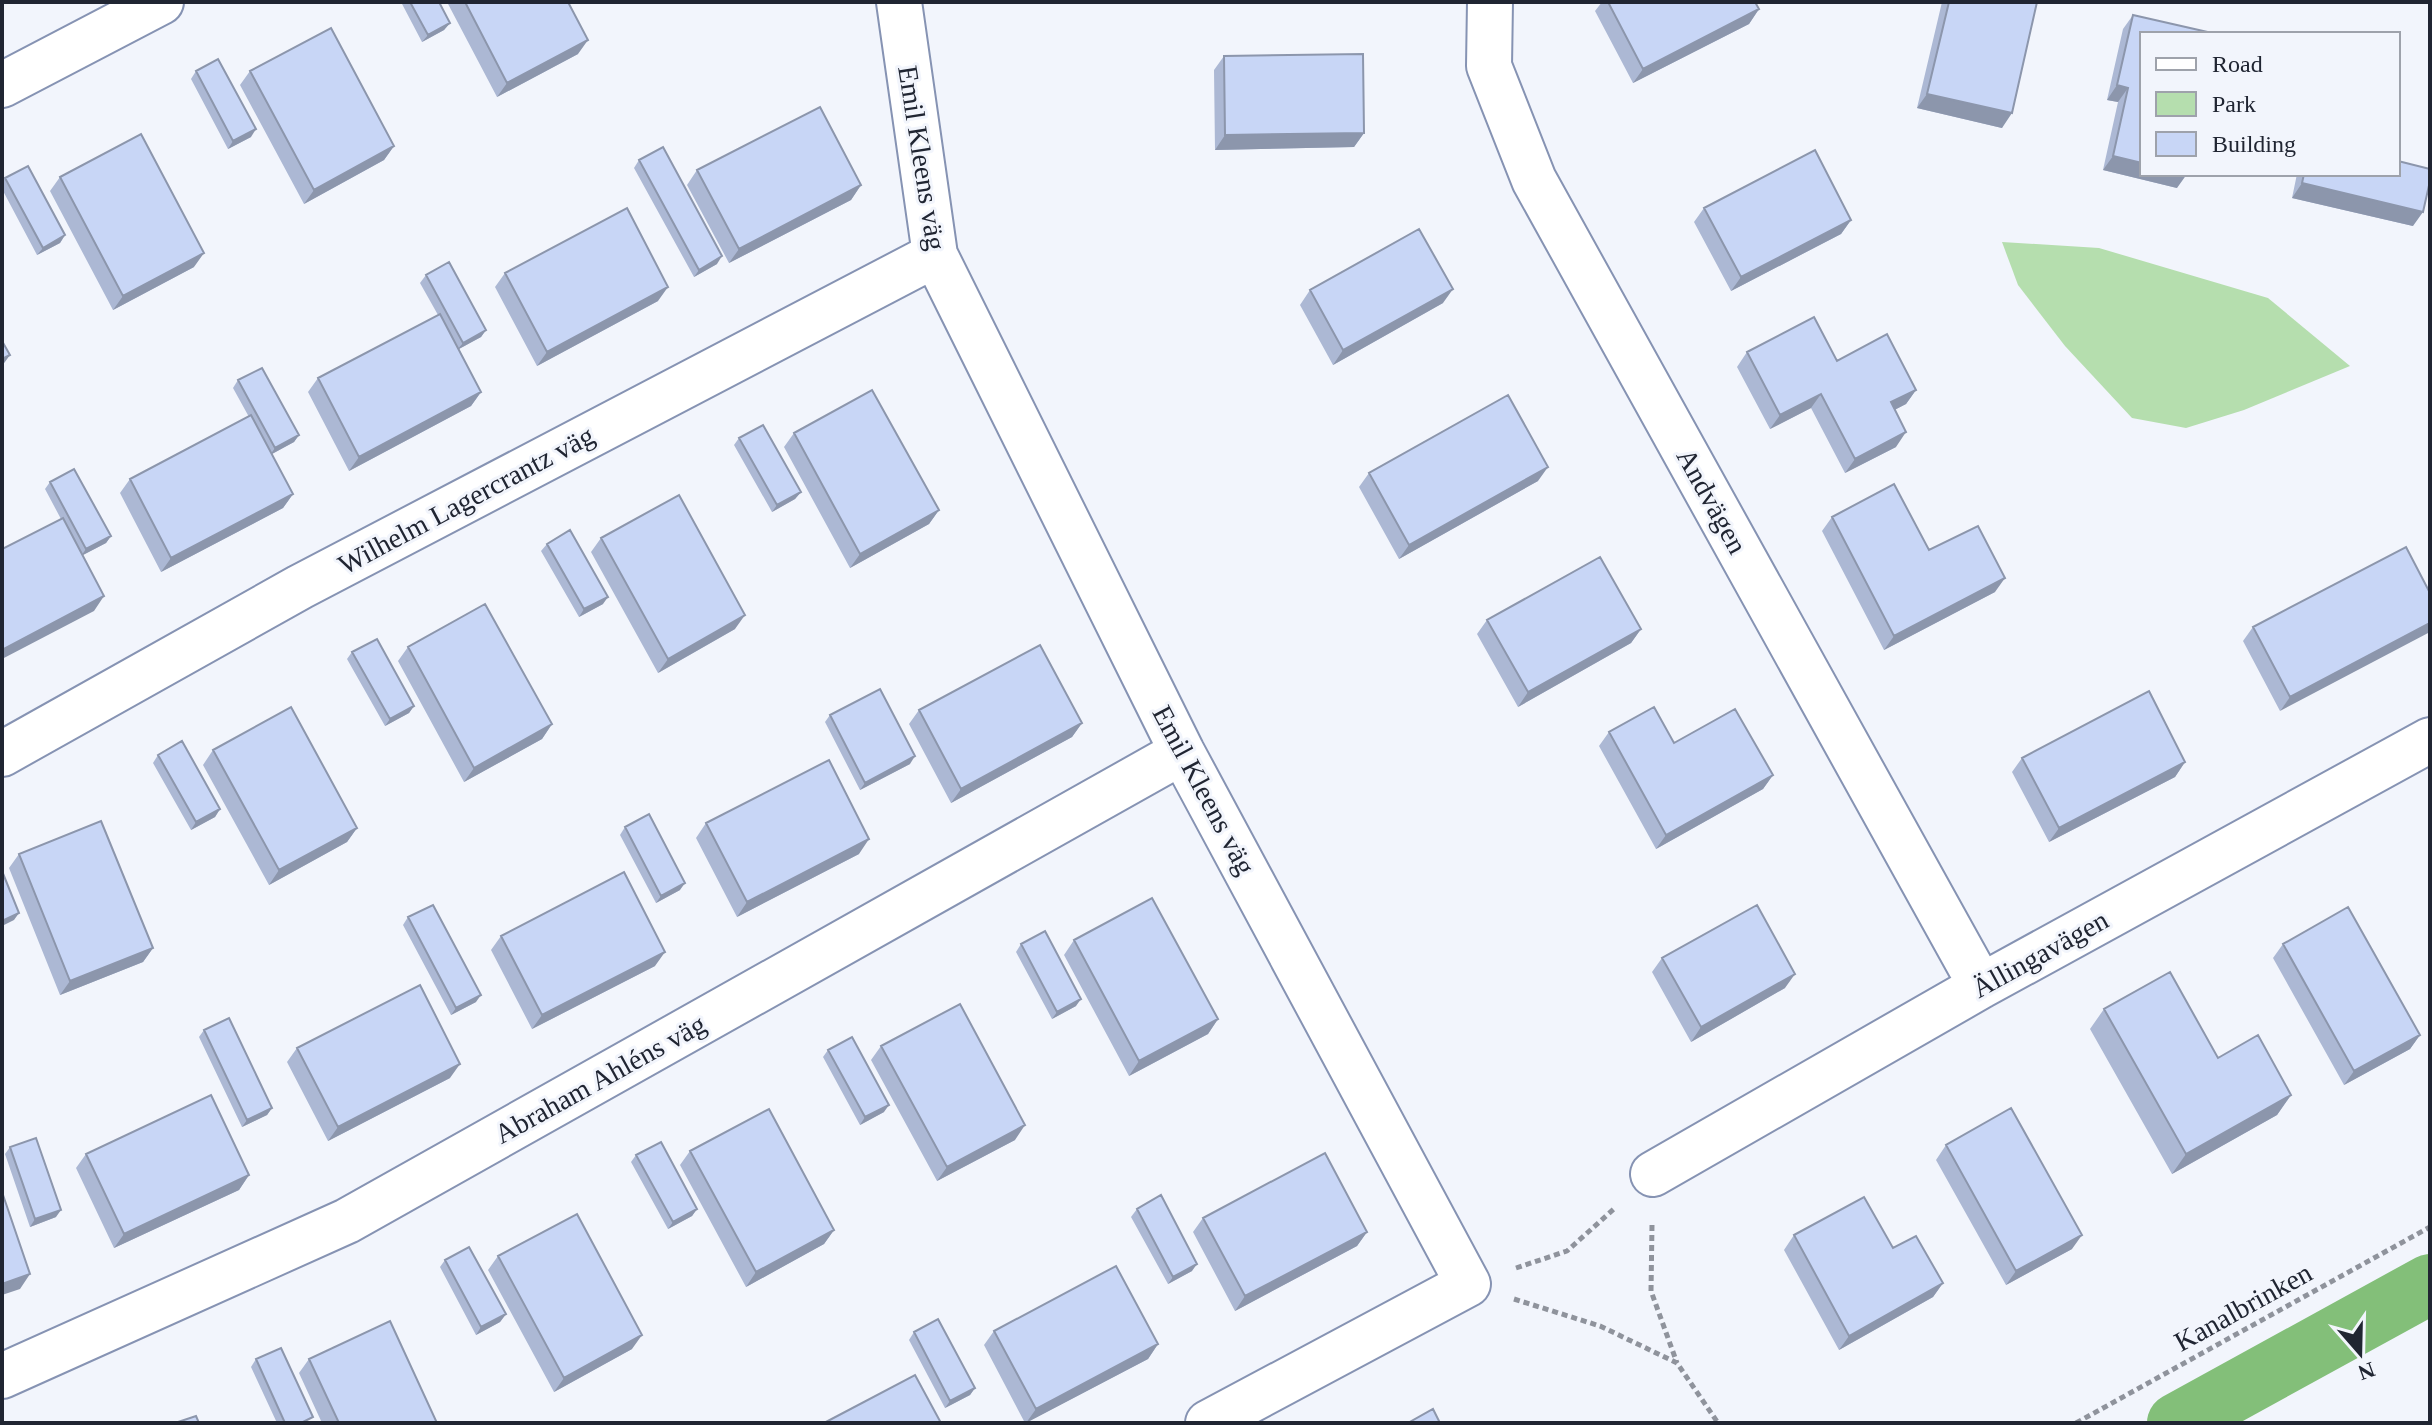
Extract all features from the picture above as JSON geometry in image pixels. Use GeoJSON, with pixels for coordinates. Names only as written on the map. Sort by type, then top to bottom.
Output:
{"type":"FeatureCollection","features":[{"type":"Feature","properties":{"kind":"street"},"geometry":{"type":"LineString","coordinates":[[2,85],[161,2]]}},
{"type":"Feature","properties":{"kind":"street","name":"Emil Kleens väg"},"geometry":{"type":"LineString","coordinates":[[899,2],[935,255],[1182,752],[1468,1284]]}},
{"type":"Feature","properties":{"kind":"street","name":"Andvägen"},"geometry":{"type":"LineString","coordinates":[[1490,2],[1489,66],[1534,180],[1981,986]]}},
{"type":"Feature","properties":{"kind":"street","name":"Wilhelm Lagercrantz väg"},"geometry":{"type":"LineString","coordinates":[[2,754],[300,587],[935,255]]}},
{"type":"Feature","properties":{"kind":"street","name":"Ällingavägen"},"geometry":{"type":"LineString","coordinates":[[1653,1174],[1981,986],[2430,740]]}},
{"type":"Feature","properties":{"kind":"street","name":"Abraham Ahléns väg"},"geometry":{"type":"LineString","coordinates":[[2,1376],[347,1221],[1182,752]]}},
{"type":"Feature","properties":{"kind":"street"},"geometry":{"type":"LineString","coordinates":[[1208,1423],[1468,1284]]}},
{"type":"Feature","properties":{"kind":"path"},"geometry":{"type":"LineString","coordinates":[[1468,1284],[1567,1251],[1653,1174]]}},
{"type":"Feature","properties":{"kind":"path"},"geometry":{"type":"LineString","coordinates":[[1653,1174],[1651,1291],[1677,1363],[1718,1423]]}},
{"type":"Feature","properties":{"kind":"path","name":"Kanalbrinken"},"geometry":{"type":"LineString","coordinates":[[2076,1423],[2430,1227]]}},
{"type":"Feature","properties":{"kind":"path"},"geometry":{"type":"LineString","coordinates":[[1468,1284],[1600,1326],[1677,1363]]}},
{"type":"Feature","properties":{"kind":"green space"},"geometry":{"type":"Polygon","coordinates":[[[2002,242],[2099,248],[2268,298],[2350,366],[2244,410],[2186,428],[2132,418],[2065,346],[2018,285],[2002,242]]]}},
{"type":"Feature","properties":{"kind":"building"},"geometry":{"type":"Polygon","coordinates":[[[410,2],[439,2],[450,23],[428,35],[410,2]]]}},
{"type":"Feature","properties":{"kind":"building"},"geometry":{"type":"Polygon","coordinates":[[[465,2],[568,2],[588,40],[507,83],[465,2]]]}},
{"type":"Feature","properties":{"kind":"building"},"geometry":{"type":"Polygon","coordinates":[[[1608,2],[1755,2],[1759,9],[1643,69],[1608,2]]]}},
{"type":"Feature","properties":{"kind":"building"},"geometry":{"type":"Polygon","coordinates":[[[1949,2],[2037,2],[2012,113],[1927,94],[1949,2]]]}},
{"type":"Feature","properties":{"kind":"building"},"geometry":{"type":"Polygon","coordinates":[[[2133,15],[2208,32],[2140,32],[2140,163],[2113,156],[2128,88],[2117,85],[2133,15]]]}},
{"type":"Feature","properties":{"kind":"building"},"geometry":{"type":"Polygon","coordinates":[[[331,28],[394,146],[314,190],[250,71],[331,28]]]}},
{"type":"Feature","properties":{"kind":"building"},"geometry":{"type":"Polygon","coordinates":[[[1363,54],[1364,133],[1225,135],[1224,56],[1363,54]]]}},
{"type":"Feature","properties":{"kind":"building"},"geometry":{"type":"Polygon","coordinates":[[[218,59],[256,129],[233,141],[196,71],[218,59]]]}},
{"type":"Feature","properties":{"kind":"building"},"geometry":{"type":"Polygon","coordinates":[[[820,107],[861,185],[739,249],[697,170],[820,107]]]}},
{"type":"Feature","properties":{"kind":"building"},"geometry":{"type":"Polygon","coordinates":[[[141,134],[204,253],[123,296],[60,177],[141,134]]]}},
{"type":"Feature","properties":{"kind":"building"},"geometry":{"type":"Polygon","coordinates":[[[663,147],[722,256],[699,270],[639,160],[663,147]]]}},
{"type":"Feature","properties":{"kind":"building"},"geometry":{"type":"Polygon","coordinates":[[[1815,150],[1851,220],[1741,277],[1704,208],[1815,150]]]}},
{"type":"Feature","properties":{"kind":"building"},"geometry":{"type":"Polygon","coordinates":[[[2400,162],[2430,169],[2423,212],[2302,183],[2304,176],[2400,176],[2400,162]]]}},
{"type":"Feature","properties":{"kind":"building"},"geometry":{"type":"Polygon","coordinates":[[[28,166],[65,235],[43,248],[5,178],[28,166]]]}},
{"type":"Feature","properties":{"kind":"building"},"geometry":{"type":"Polygon","coordinates":[[[627,208],[668,287],[547,352],[505,273],[627,208]]]}},
{"type":"Feature","properties":{"kind":"building"},"geometry":{"type":"Polygon","coordinates":[[[1419,229],[1453,289],[1343,350],[1310,290],[1419,229]]]}},
{"type":"Feature","properties":{"kind":"building"},"geometry":{"type":"Polygon","coordinates":[[[449,262],[486,330],[463,343],[426,275],[449,262]]]}},
{"type":"Feature","properties":{"kind":"building"},"geometry":{"type":"Polygon","coordinates":[[[440,314],[481,392],[359,457],[318,378],[440,314]]]}},
{"type":"Feature","properties":{"kind":"building"},"geometry":{"type":"Polygon","coordinates":[[[1814,317],[1837,361],[1887,334],[1916,390],[1891,402],[1906,432],[1855,459],[1821,394],[1780,415],[1747,352],[1814,317]]]}},
{"type":"Feature","properties":{"kind":"building"},"geometry":{"type":"Polygon","coordinates":[[[2,341],[10,355],[2,359],[2,341]]]}},
{"type":"Feature","properties":{"kind":"building"},"geometry":{"type":"Polygon","coordinates":[[[262,368],[299,435],[275,448],[238,380],[262,368]]]}},
{"type":"Feature","properties":{"kind":"building"},"geometry":{"type":"Polygon","coordinates":[[[872,390],[939,510],[860,554],[794,433],[872,390]]]}},
{"type":"Feature","properties":{"kind":"building"},"geometry":{"type":"Polygon","coordinates":[[[1508,395],[1548,467],[1409,545],[1369,473],[1508,395]]]}},
{"type":"Feature","properties":{"kind":"building"},"geometry":{"type":"Polygon","coordinates":[[[251,415],[293,494],[171,558],[130,479],[251,415]]]}},
{"type":"Feature","properties":{"kind":"building"},"geometry":{"type":"Polygon","coordinates":[[[763,425],[801,492],[777,505],[739,438],[763,425]]]}},
{"type":"Feature","properties":{"kind":"building"},"geometry":{"type":"Polygon","coordinates":[[[74,469],[111,536],[86,549],[50,482],[74,469]]]}},
{"type":"Feature","properties":{"kind":"building"},"geometry":{"type":"Polygon","coordinates":[[[1894,484],[1929,550],[1978,526],[2005,578],[1894,636],[1832,517],[1894,484]]]}},
{"type":"Feature","properties":{"kind":"building"},"geometry":{"type":"Polygon","coordinates":[[[679,495],[745,615],[668,659],[601,538],[679,495]]]}},
{"type":"Feature","properties":{"kind":"building"},"geometry":{"type":"Polygon","coordinates":[[[63,518],[104,596],[2,650],[2,549],[63,518]]]}},
{"type":"Feature","properties":{"kind":"building"},"geometry":{"type":"Polygon","coordinates":[[[570,530],[608,597],[584,609],[547,544],[570,530]]]}},
{"type":"Feature","properties":{"kind":"building"},"geometry":{"type":"Polygon","coordinates":[[[2406,547],[2430,593],[2430,623],[2290,697],[2253,627],[2406,547]]]}},
{"type":"Feature","properties":{"kind":"building"},"geometry":{"type":"Polygon","coordinates":[[[1600,557],[1641,629],[1528,692],[1487,620],[1600,557]]]}},
{"type":"Feature","properties":{"kind":"building"},"geometry":{"type":"Polygon","coordinates":[[[485,604],[552,724],[474,768],[408,647],[485,604]]]}},
{"type":"Feature","properties":{"kind":"building"},"geometry":{"type":"Polygon","coordinates":[[[377,639],[414,706],[390,719],[352,652],[377,639]]]}},
{"type":"Feature","properties":{"kind":"building"},"geometry":{"type":"Polygon","coordinates":[[[1040,645],[1082,723],[961,789],[919,710],[1040,645]]]}},
{"type":"Feature","properties":{"kind":"building"},"geometry":{"type":"Polygon","coordinates":[[[880,689],[915,756],[865,783],[830,715],[880,689]]]}},
{"type":"Feature","properties":{"kind":"building"},"geometry":{"type":"Polygon","coordinates":[[[2149,691],[2185,762],[2059,828],[2022,758],[2149,691]]]}},
{"type":"Feature","properties":{"kind":"building"},"geometry":{"type":"Polygon","coordinates":[[[291,707],[357,828],[279,870],[213,750],[291,707]]]}},
{"type":"Feature","properties":{"kind":"building"},"geometry":{"type":"Polygon","coordinates":[[[1654,707],[1674,743],[1735,709],[1773,775],[1666,835],[1609,732],[1654,707]]]}},
{"type":"Feature","properties":{"kind":"building"},"geometry":{"type":"Polygon","coordinates":[[[182,741],[220,809],[196,822],[158,755],[182,741]]]}},
{"type":"Feature","properties":{"kind":"building"},"geometry":{"type":"Polygon","coordinates":[[[829,760],[869,839],[747,902],[706,823],[829,760]]]}},
{"type":"Feature","properties":{"kind":"building"},"geometry":{"type":"Polygon","coordinates":[[[649,814],[685,883],[661,896],[625,827],[649,814]]]}},
{"type":"Feature","properties":{"kind":"building"},"geometry":{"type":"Polygon","coordinates":[[[101,821],[153,948],[70,981],[19,854],[101,821]]]}},
{"type":"Feature","properties":{"kind":"building"},"geometry":{"type":"Polygon","coordinates":[[[2,871],[19,913],[2,921],[2,871]]]}},
{"type":"Feature","properties":{"kind":"building"},"geometry":{"type":"Polygon","coordinates":[[[624,872],[665,952],[542,1015],[501,936],[624,872]]]}},
{"type":"Feature","properties":{"kind":"building"},"geometry":{"type":"Polygon","coordinates":[[[1152,898],[1218,1019],[1139,1061],[1074,940],[1152,898]]]}},
{"type":"Feature","properties":{"kind":"building"},"geometry":{"type":"Polygon","coordinates":[[[433,905],[481,995],[456,1008],[408,917],[433,905]]]}},
{"type":"Feature","properties":{"kind":"building"},"geometry":{"type":"Polygon","coordinates":[[[1757,905],[1795,974],[1701,1027],[1662,958],[1757,905]]]}},
{"type":"Feature","properties":{"kind":"building"},"geometry":{"type":"Polygon","coordinates":[[[2348,907],[2420,1035],[2354,1071],[2283,944],[2348,907]]]}},
{"type":"Feature","properties":{"kind":"building"},"geometry":{"type":"Polygon","coordinates":[[[1045,931],[1081,999],[1057,1012],[1021,944],[1045,931]]]}},
{"type":"Feature","properties":{"kind":"building"},"geometry":{"type":"Polygon","coordinates":[[[2170,972],[2218,1058],[2258,1035],[2291,1095],[2186,1154],[2104,1009],[2170,972]]]}},
{"type":"Feature","properties":{"kind":"building"},"geometry":{"type":"Polygon","coordinates":[[[420,985],[460,1064],[338,1127],[297,1048],[420,985]]]}},
{"type":"Feature","properties":{"kind":"building"},"geometry":{"type":"Polygon","coordinates":[[[960,1004],[1025,1125],[947,1167],[881,1046],[960,1004]]]}},
{"type":"Feature","properties":{"kind":"building"},"geometry":{"type":"Polygon","coordinates":[[[229,1018],[272,1108],[247,1120],[204,1030],[229,1018]]]}},
{"type":"Feature","properties":{"kind":"building"},"geometry":{"type":"Polygon","coordinates":[[[852,1037],[889,1105],[865,1117],[828,1050],[852,1037]]]}},
{"type":"Feature","properties":{"kind":"building"},"geometry":{"type":"Polygon","coordinates":[[[211,1095],[249,1175],[124,1234],[86,1154],[211,1095]]]}},
{"type":"Feature","properties":{"kind":"building"},"geometry":{"type":"Polygon","coordinates":[[[2011,1108],[2082,1235],[2016,1271],[1946,1145],[2011,1108]]]}},
{"type":"Feature","properties":{"kind":"building"},"geometry":{"type":"Polygon","coordinates":[[[769,1109],[834,1230],[756,1272],[690,1151],[769,1109]]]}},
{"type":"Feature","properties":{"kind":"building"},"geometry":{"type":"Polygon","coordinates":[[[36,1138],[61,1210],[35,1219],[10,1147],[36,1138]]]}},
{"type":"Feature","properties":{"kind":"building"},"geometry":{"type":"Polygon","coordinates":[[[661,1142],[697,1209],[673,1222],[636,1155],[661,1142]]]}},
{"type":"Feature","properties":{"kind":"building"},"geometry":{"type":"Polygon","coordinates":[[[1325,1153],[1367,1232],[1245,1296],[1203,1218],[1325,1153]]]}},
{"type":"Feature","properties":{"kind":"building"},"geometry":{"type":"Polygon","coordinates":[[[2,1192],[30,1274],[2,1284],[2,1192]]]}},
{"type":"Feature","properties":{"kind":"building"},"geometry":{"type":"Polygon","coordinates":[[[1161,1195],[1197,1264],[1173,1277],[1137,1209],[1161,1195]]]}},
{"type":"Feature","properties":{"kind":"building"},"geometry":{"type":"Polygon","coordinates":[[[1864,1197],[1893,1248],[1916,1236],[1943,1283],[1849,1336],[1794,1235],[1864,1197]]]}},
{"type":"Feature","properties":{"kind":"building"},"geometry":{"type":"Polygon","coordinates":[[[577,1214],[642,1335],[564,1378],[498,1256],[577,1214]]]}},
{"type":"Feature","properties":{"kind":"building"},"geometry":{"type":"Polygon","coordinates":[[[469,1247],[506,1314],[481,1327],[445,1260],[469,1247]]]}},
{"type":"Feature","properties":{"kind":"building"},"geometry":{"type":"Polygon","coordinates":[[[1116,1266],[1158,1344],[1036,1409],[994,1331],[1116,1266]]]}},
{"type":"Feature","properties":{"kind":"building"},"geometry":{"type":"Polygon","coordinates":[[[938,1319],[975,1388],[950,1401],[914,1332],[938,1319]]]}},
{"type":"Feature","properties":{"kind":"building"},"geometry":{"type":"Polygon","coordinates":[[[390,1321],[437,1423],[339,1423],[309,1359],[390,1321]]]}},
{"type":"Feature","properties":{"kind":"building"},"geometry":{"type":"Polygon","coordinates":[[[281,1348],[313,1417],[301,1423],[285,1423],[256,1359],[281,1348]]]}},
{"type":"Feature","properties":{"kind":"building"},"geometry":{"type":"Polygon","coordinates":[[[915,1375],[941,1423],[824,1423],[915,1375]]]}},
{"type":"Feature","properties":{"kind":"building"},"geometry":{"type":"Polygon","coordinates":[[[1433,1409],[1440,1423],[1408,1423],[1433,1409]]]}},
{"type":"Feature","properties":{"kind":"building"},"geometry":{"type":"Polygon","coordinates":[[[196,1416],[199,1423],[175,1423],[196,1416]]]}},
{"type":"Feature","properties":{"kind":"waterway"},"geometry":{"type":"LineString","coordinates":[[2177,1423],[2430,1284]]}}]}
